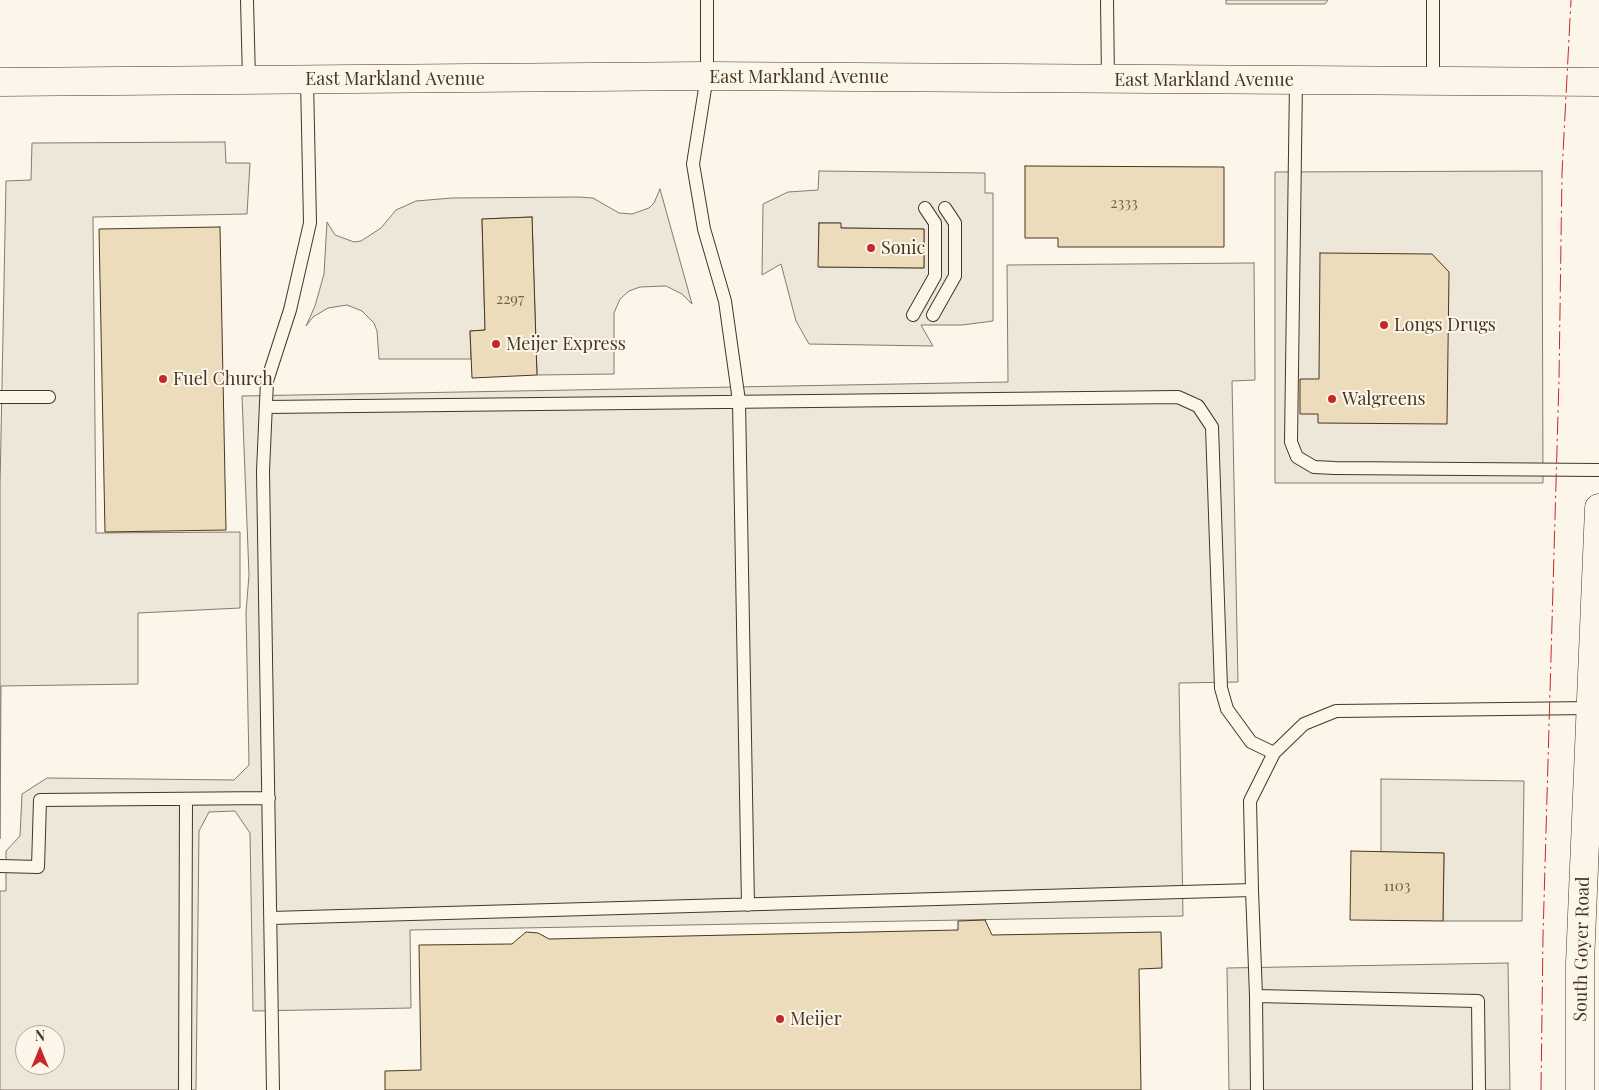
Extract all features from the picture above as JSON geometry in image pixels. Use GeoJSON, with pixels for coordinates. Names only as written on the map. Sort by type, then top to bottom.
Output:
{"type":"FeatureCollection","features":[{"type":"Feature","properties":{"kind":"main road","name":"East Markland Avenue"},"geometry":{"type":"LineString","coordinates":[[0,82],[707,76],[1599,82]]}},
{"type":"Feature","properties":{"kind":"main road","name":"South Goyer Road"},"geometry":{"type":"LineString","coordinates":[[1580,1090],[1580,963],[1599,508]]}},
{"type":"Feature","properties":{"kind":"lane"},"geometry":{"type":"LineString","coordinates":[[247,0],[249,80]]}},
{"type":"Feature","properties":{"kind":"lane"},"geometry":{"type":"LineString","coordinates":[[707,0],[707,76],[693,164],[704,229],[725,301],[739,401],[748,905]]}},
{"type":"Feature","properties":{"kind":"lane"},"geometry":{"type":"LineString","coordinates":[[1107,0],[1108,80]]}},
{"type":"Feature","properties":{"kind":"lane"},"geometry":{"type":"LineString","coordinates":[[1433,0],[1433,81]]}},
{"type":"Feature","properties":{"kind":"lane"},"geometry":{"type":"LineString","coordinates":[[273,1090],[263,471],[267,382],[290,310],[310,222],[307,80]]}},
{"type":"Feature","properties":{"kind":"lane"},"geometry":{"type":"LineString","coordinates":[[1296,81],[1291,442],[1296,456],[1314,467],[1335,468],[1599,470]]}},
{"type":"Feature","properties":{"kind":"lane"},"geometry":{"type":"LineString","coordinates":[[913,315],[935,276],[935,223],[925,208]]}},
{"type":"Feature","properties":{"kind":"lane"},"geometry":{"type":"LineString","coordinates":[[933,315],[955,276],[955,223],[945,208]]}},
{"type":"Feature","properties":{"kind":"lane"},"geometry":{"type":"LineString","coordinates":[[0,397],[49,397]]}},
{"type":"Feature","properties":{"kind":"lane"},"geometry":{"type":"LineString","coordinates":[[266,407],[1178,397],[1198,406],[1212,426],[1221,688],[1227,709],[1251,742],[1274,753]]}},
{"type":"Feature","properties":{"kind":"lane"},"geometry":{"type":"LineString","coordinates":[[1257,1090],[1250,801],[1274,753],[1304,724],[1336,711],[1590,708]]}},
{"type":"Feature","properties":{"kind":"lane"},"geometry":{"type":"LineString","coordinates":[[0,866],[38,867],[40,800],[269,798]]}},
{"type":"Feature","properties":{"kind":"lane"},"geometry":{"type":"LineString","coordinates":[[185,1090],[186,799]]}},
{"type":"Feature","properties":{"kind":"lane"},"geometry":{"type":"LineString","coordinates":[[271,918],[1252,890]]}},
{"type":"Feature","properties":{"kind":"lane"},"geometry":{"type":"LineString","coordinates":[[1256,996],[1478,1001],[1479,1090]]}},
{"type":"Feature","properties":{"kind":"shaded area"},"geometry":{"type":"Polygon","coordinates":[[[1226,0],[1328,0],[1325,4],[1226,4],[1226,0]]]}},
{"type":"Feature","properties":{"kind":"shaded area"},"geometry":{"type":"Polygon","coordinates":[[[225,142],[226,163],[250,163],[247,214],[93,217],[96,533],[240,532],[240,608],[138,613],[138,684],[1,686],[0,839],[0,486],[6,181],[31,180],[32,143],[225,142]]]}},
{"type":"Feature","properties":{"kind":"shaded area"},"geometry":{"type":"Polygon","coordinates":[[[819,171],[985,173],[985,193],[993,193],[993,321],[962,325],[921,325],[933,346],[809,344],[796,321],[781,264],[762,275],[763,204],[788,192],[818,190],[819,171]],[[819,223],[819,267],[924,268],[924,229],[841,228],[840,223],[819,223]]]}},
{"type":"Feature","properties":{"kind":"shaded area"},"geometry":{"type":"Polygon","coordinates":[[[1542,171],[1543,483],[1275,483],[1275,172],[1542,171]]]}},
{"type":"Feature","properties":{"kind":"shaded area"},"geometry":{"type":"Polygon","coordinates":[[[660,189],[692,304],[682,294],[666,286],[640,287],[629,291],[620,299],[614,313],[614,374],[537,375],[532,217],[482,219],[485,330],[470,331],[471,359],[379,359],[377,331],[374,323],[362,311],[347,305],[328,308],[313,317],[306,326],[315,306],[324,274],[327,222],[335,235],[354,242],[361,241],[381,228],[396,210],[416,201],[452,198],[578,197],[593,198],[619,213],[632,214],[649,208],[654,203],[660,189]]]}},
{"type":"Feature","properties":{"kind":"shaded area"},"geometry":{"type":"Polygon","coordinates":[[[1254,263],[1255,380],[1232,381],[1238,682],[1179,683],[1183,916],[410,930],[411,1008],[253,1011],[250,833],[235,811],[209,812],[199,831],[196,1090],[0,1090],[0,891],[6,891],[6,851],[20,836],[22,794],[47,778],[234,780],[249,765],[246,612],[249,575],[242,396],[1008,382],[1007,265],[1254,263]]]}},
{"type":"Feature","properties":{"kind":"shaded area"},"geometry":{"type":"Polygon","coordinates":[[[1381,779],[1524,781],[1522,921],[1443,921],[1444,853],[1381,852],[1381,779]]]}},
{"type":"Feature","properties":{"kind":"shaded area"},"geometry":{"type":"Polygon","coordinates":[[[1508,963],[1510,1090],[1229,1090],[1227,968],[1508,963]]]}},
{"type":"Feature","properties":{"kind":"building"},"geometry":{"type":"Polygon","coordinates":[[[1025,166],[1224,167],[1224,247],[1058,247],[1058,238],[1025,238],[1025,166]]]}},
{"type":"Feature","properties":{"kind":"building"},"geometry":{"type":"Polygon","coordinates":[[[532,217],[537,375],[472,378],[470,331],[485,330],[482,219],[532,217]]]}},
{"type":"Feature","properties":{"kind":"building","name":"Sonic"},"geometry":{"type":"Polygon","coordinates":[[[819,223],[841,223],[841,228],[924,229],[924,268],[818,267],[819,223]]]}},
{"type":"Feature","properties":{"kind":"building","name":"Fuel Church"},"geometry":{"type":"Polygon","coordinates":[[[220,227],[226,530],[105,532],[99,229],[220,227]]]}},
{"type":"Feature","properties":{"kind":"building","name":"Longs Drugs"},"geometry":{"type":"Polygon","coordinates":[[[1320,253],[1432,254],[1449,272],[1447,424],[1318,423],[1318,414],[1300,414],[1300,379],[1319,379],[1320,253]]]}},
{"type":"Feature","properties":{"kind":"building"},"geometry":{"type":"Polygon","coordinates":[[[1351,851],[1444,853],[1443,921],[1350,920],[1351,851]]]}},
{"type":"Feature","properties":{"kind":"building","name":"Meijer"},"geometry":{"type":"Polygon","coordinates":[[[985,920],[992,935],[1161,932],[1162,968],[1139,969],[1141,1090],[385,1090],[385,1071],[421,1070],[419,945],[512,944],[526,932],[538,933],[549,939],[958,930],[958,921],[985,920]]]}},
{"type":"Feature","properties":{"kind":"power"},"geometry":{"type":"LineString","coordinates":[[1541,1090],[1543,936],[1559,379],[1562,173],[1571,0]]}},
{"type":"Feature","properties":{"kind":"place","name":"Sonic"},"geometry":{"type":"Point","coordinates":[871,248]}},
{"type":"Feature","properties":{"kind":"place","name":"Longs Drugs"},"geometry":{"type":"Point","coordinates":[1384,325]}},
{"type":"Feature","properties":{"kind":"place","name":"Meijer Express"},"geometry":{"type":"Point","coordinates":[496,344]}},
{"type":"Feature","properties":{"kind":"place","name":"Fuel Church"},"geometry":{"type":"Point","coordinates":[163,379]}},
{"type":"Feature","properties":{"kind":"place","name":"Walgreens"},"geometry":{"type":"Point","coordinates":[1332,399]}},
{"type":"Feature","properties":{"kind":"place","name":"Meijer"},"geometry":{"type":"Point","coordinates":[780,1019]}}]}
